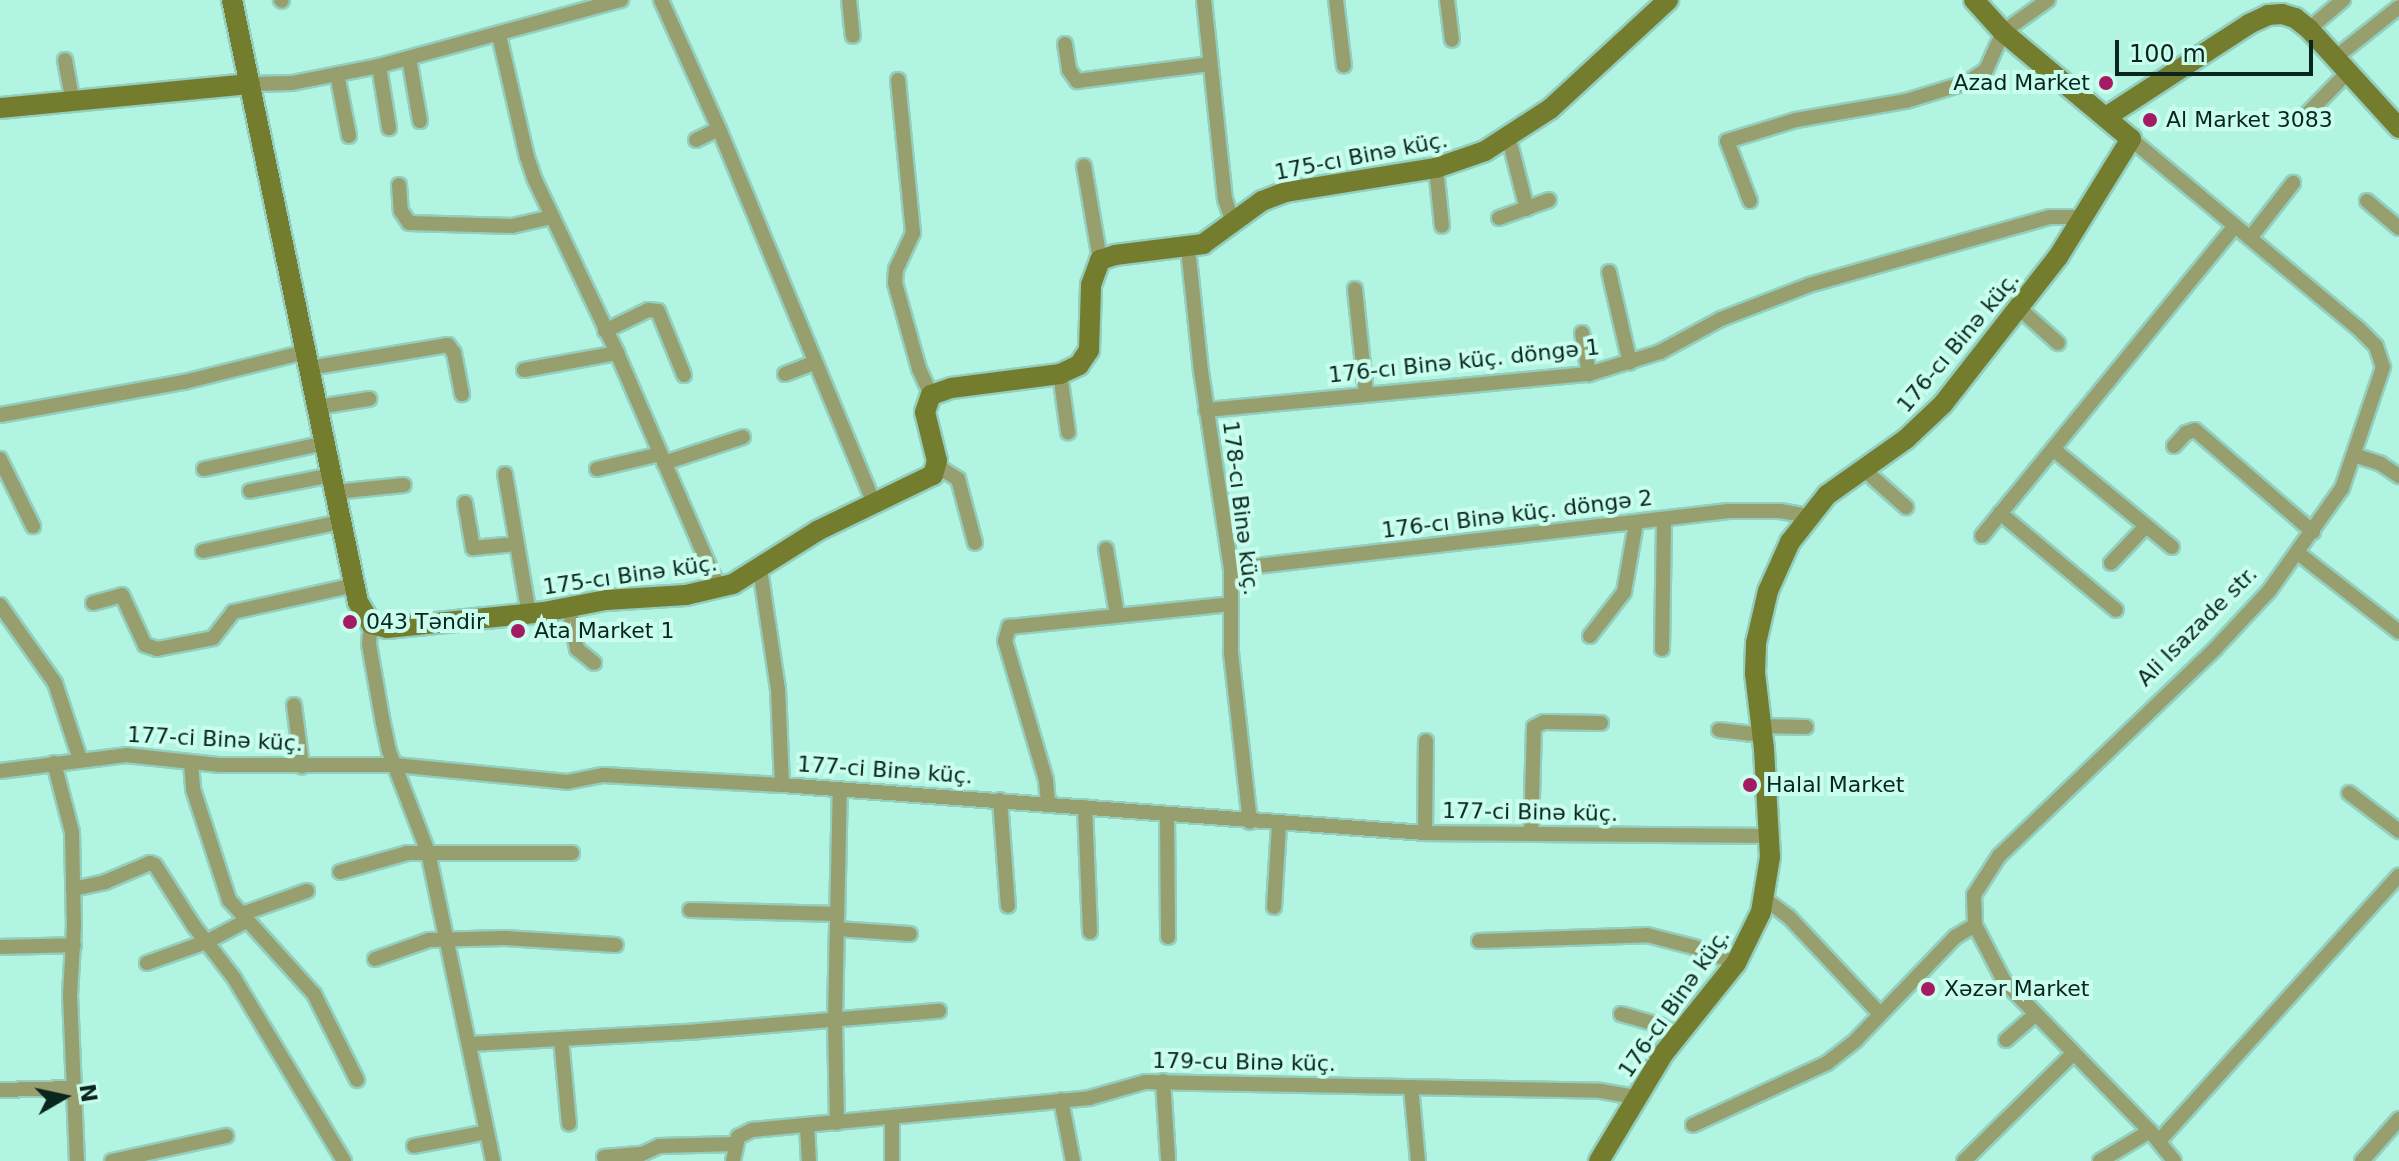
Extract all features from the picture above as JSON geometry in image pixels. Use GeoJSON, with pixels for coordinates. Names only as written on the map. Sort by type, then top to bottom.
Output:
{"type":"FeatureCollection","features":[{"type":"Feature","properties":{"kind":"street"},"geometry":{"type":"LineString","coordinates":[[232,0],[360,610],[371,624],[369,644],[395,765],[428,852],[493,1161]]}},
{"type":"Feature","properties":{"kind":"street"},"geometry":{"type":"LineString","coordinates":[[0,108],[250,84],[292,83],[379,66],[621,0]]}},
{"type":"Feature","properties":{"kind":"street"},"geometry":{"type":"LineString","coordinates":[[661,0],[719,129],[874,504]]}},
{"type":"Feature","properties":{"kind":"street"},"geometry":{"type":"LineString","coordinates":[[849,0],[853,36]]}},
{"type":"Feature","properties":{"kind":"street"},"geometry":{"type":"LineString","coordinates":[[1204,0],[1225,199],[1233,223]]}},
{"type":"Feature","properties":{"kind":"street"},"geometry":{"type":"LineString","coordinates":[[1336,0],[1344,66]]}},
{"type":"Feature","properties":{"kind":"street"},"geometry":{"type":"LineString","coordinates":[[1447,0],[1452,40]]}},
{"type":"Feature","properties":{"kind":"street","name":"175-cı Binə küç."},"geometry":{"type":"LineString","coordinates":[[1100,260],[1115,255],[1188,248],[1208,241],[1262,201],[1286,192],[1436,168],[1466,159],[1509,139],[1582,83],[1668,0]]}},
{"type":"Feature","properties":{"kind":"street","name":"Ali Isazade str."},"geometry":{"type":"LineString","coordinates":[[1974,0],[2003,32],[2358,328],[2380,354],[2383,367],[2342,488],[2298,553],[2237,627],[1999,856],[1974,895],[1975,925]]}},
{"type":"Feature","properties":{"kind":"street"},"geometry":{"type":"LineString","coordinates":[[1750,201],[1727,141],[1796,120],[1906,101],[1968,82],[1986,70],[2003,32],[2048,0]]}},
{"type":"Feature","properties":{"kind":"street"},"geometry":{"type":"LineString","coordinates":[[2309,29],[2343,0]]}},
{"type":"Feature","properties":{"kind":"street"},"geometry":{"type":"LineString","coordinates":[[2308,113],[2342,65],[2399,7]]}},
{"type":"Feature","properties":{"kind":"street"},"geometry":{"type":"LineString","coordinates":[[2106,117],[2264,17],[2290,16],[2309,29],[2398,126]]}},
{"type":"Feature","properties":{"kind":"street"},"geometry":{"type":"LineString","coordinates":[[499,35],[527,157],[617,353],[719,589]]}},
{"type":"Feature","properties":{"kind":"street"},"geometry":{"type":"LineString","coordinates":[[1065,44],[1069,70],[1077,81],[1209,64]]}},
{"type":"Feature","properties":{"kind":"street"},"geometry":{"type":"LineString","coordinates":[[409,58],[420,121]]}},
{"type":"Feature","properties":{"kind":"street"},"geometry":{"type":"LineString","coordinates":[[65,60],[73,103]]}},
{"type":"Feature","properties":{"kind":"street"},"geometry":{"type":"LineString","coordinates":[[379,66],[389,128]]}},
{"type":"Feature","properties":{"kind":"street"},"geometry":{"type":"LineString","coordinates":[[337,74],[349,136]]}},
{"type":"Feature","properties":{"kind":"street"},"geometry":{"type":"LineString","coordinates":[[898,80],[913,233],[896,269],[895,283],[919,369],[931,395],[925,412],[937,466],[958,479],[975,543]]}},
{"type":"Feature","properties":{"kind":"street"},"geometry":{"type":"LineString","coordinates":[[696,140],[719,129]]}},
{"type":"Feature","properties":{"kind":"street"},"geometry":{"type":"LineString","coordinates":[[1509,139],[1527,209]]}},
{"type":"Feature","properties":{"kind":"street","name":"176-cı Binə küç."},"geometry":{"type":"LineString","coordinates":[[1599,1161],[1636,1097],[1677,1036],[1736,963],[1755,928],[1765,899],[1769,836],[1754,660],[1759,622],[1777,567],[1807,516],[1862,468],[1925,423],[2020,309],[2083,217],[2131,139]]}},
{"type":"Feature","properties":{"kind":"street"},"geometry":{"type":"LineString","coordinates":[[931,395],[951,388],[1060,374],[1079,365],[1089,350],[1091,285],[1100,260],[1084,166]]}},
{"type":"Feature","properties":{"kind":"street"},"geometry":{"type":"LineString","coordinates":[[1436,168],[1442,226]]}},
{"type":"Feature","properties":{"kind":"street"},"geometry":{"type":"LineString","coordinates":[[2250,238],[2293,183]]}},
{"type":"Feature","properties":{"kind":"street"},"geometry":{"type":"LineString","coordinates":[[399,185],[401,211],[409,223],[512,226],[552,217]]}},
{"type":"Feature","properties":{"kind":"street"},"geometry":{"type":"LineString","coordinates":[[1499,218],[1549,200]]}},
{"type":"Feature","properties":{"kind":"street"},"geometry":{"type":"LineString","coordinates":[[2367,201],[2399,228]]}},
{"type":"Feature","properties":{"kind":"street","name":"176-cı Binə küç. döngə 1"},"geometry":{"type":"LineString","coordinates":[[1206,410],[1589,374],[1660,352],[1721,319],[1809,285],[2050,217],[2083,217]]}},
{"type":"Feature","properties":{"kind":"street"},"geometry":{"type":"LineString","coordinates":[[1982,536],[2235,226]]}},
{"type":"Feature","properties":{"kind":"street","name":"178-cı Binə küç."},"geometry":{"type":"LineString","coordinates":[[1188,248],[1206,410],[1231,569],[1231,653],[1250,822]]}},
{"type":"Feature","properties":{"kind":"street"},"geometry":{"type":"LineString","coordinates":[[1609,272],[1630,363]]}},
{"type":"Feature","properties":{"kind":"street"},"geometry":{"type":"LineString","coordinates":[[1355,289],[1366,394]]}},
{"type":"Feature","properties":{"kind":"street"},"geometry":{"type":"LineString","coordinates":[[2020,309],[2058,343]]}},
{"type":"Feature","properties":{"kind":"street"},"geometry":{"type":"LineString","coordinates":[[605,331],[648,310],[658,311],[684,375]]}},
{"type":"Feature","properties":{"kind":"street"},"geometry":{"type":"LineString","coordinates":[[1582,333],[1589,374]]}},
{"type":"Feature","properties":{"kind":"street"},"geometry":{"type":"LineString","coordinates":[[0,415],[307,360],[448,345],[454,353],[462,394]]}},
{"type":"Feature","properties":{"kind":"street"},"geometry":{"type":"LineString","coordinates":[[524,370],[617,353]]}},
{"type":"Feature","properties":{"kind":"street"},"geometry":{"type":"LineString","coordinates":[[785,374],[814,363]]}},
{"type":"Feature","properties":{"kind":"street"},"geometry":{"type":"LineString","coordinates":[[1060,374],[1068,432]]}},
{"type":"Feature","properties":{"kind":"street"},"geometry":{"type":"LineString","coordinates":[[318,407],[369,399]]}},
{"type":"Feature","properties":{"kind":"street"},"geometry":{"type":"LineString","coordinates":[[2174,446],[2186,433],[2195,430],[2313,532]]}},
{"type":"Feature","properties":{"kind":"street"},"geometry":{"type":"LineString","coordinates":[[597,469],[662,458],[743,437]]}},
{"type":"Feature","properties":{"kind":"street"},"geometry":{"type":"LineString","coordinates":[[204,469],[325,443]]}},
{"type":"Feature","properties":{"kind":"street"},"geometry":{"type":"LineString","coordinates":[[2053,449],[2172,547]]}},
{"type":"Feature","properties":{"kind":"street"},"geometry":{"type":"LineString","coordinates":[[2354,455],[2381,464],[2399,476]]}},
{"type":"Feature","properties":{"kind":"street"},"geometry":{"type":"LineString","coordinates":[[0,459],[33,526]]}},
{"type":"Feature","properties":{"kind":"street","name":"175-cı Binə küç."},"geometry":{"type":"LineString","coordinates":[[371,624],[387,628],[529,614],[606,600],[719,589],[760,569],[817,531],[929,478],[937,466]]}},
{"type":"Feature","properties":{"kind":"street"},"geometry":{"type":"LineString","coordinates":[[1862,468],[1906,507]]}},
{"type":"Feature","properties":{"kind":"street"},"geometry":{"type":"LineString","coordinates":[[505,474],[529,614]]}},
{"type":"Feature","properties":{"kind":"street"},"geometry":{"type":"LineString","coordinates":[[250,491],[334,483],[404,485]]}},
{"type":"Feature","properties":{"kind":"street"},"geometry":{"type":"LineString","coordinates":[[465,503],[473,548],[516,544]]}},
{"type":"Feature","properties":{"kind":"street","name":"176-cı Binə küç. döngə 2"},"geometry":{"type":"LineString","coordinates":[[1231,569],[1729,511],[1780,511],[1807,516]]}},
{"type":"Feature","properties":{"kind":"street"},"geometry":{"type":"LineString","coordinates":[[2000,513],[2116,610]]}},
{"type":"Feature","properties":{"kind":"street"},"geometry":{"type":"LineString","coordinates":[[1662,649],[1664,519]]}},
{"type":"Feature","properties":{"kind":"street"},"geometry":{"type":"LineString","coordinates":[[203,551],[341,522]]}},
{"type":"Feature","properties":{"kind":"street"},"geometry":{"type":"LineString","coordinates":[[1590,636],[1624,592],[1636,523]]}},
{"type":"Feature","properties":{"kind":"street"},"geometry":{"type":"LineString","coordinates":[[2111,563],[2146,526]]}},
{"type":"Feature","properties":{"kind":"street"},"geometry":{"type":"LineString","coordinates":[[1106,549],[1117,615]]}},
{"type":"Feature","properties":{"kind":"street"},"geometry":{"type":"LineString","coordinates":[[2298,553],[2399,632]]}},
{"type":"Feature","properties":{"kind":"street"},"geometry":{"type":"LineString","coordinates":[[760,569],[766,588],[778,689],[782,785]]}},
{"type":"Feature","properties":{"kind":"street"},"geometry":{"type":"LineString","coordinates":[[93,603],[122,595],[145,645],[157,649],[213,638],[233,612],[355,585]]}},
{"type":"Feature","properties":{"kind":"street"},"geometry":{"type":"LineString","coordinates":[[1048,803],[1046,780],[1005,641],[1006,632],[1017,624],[1231,604]]}},
{"type":"Feature","properties":{"kind":"street"},"geometry":{"type":"LineString","coordinates":[[0,605],[55,683],[80,759]]}},
{"type":"Feature","properties":{"kind":"street"},"geometry":{"type":"LineString","coordinates":[[569,608],[577,649],[594,663]]}},
{"type":"Feature","properties":{"kind":"street"},"geometry":{"type":"LineString","coordinates":[[294,705],[302,766]]}},
{"type":"Feature","properties":{"kind":"street"},"geometry":{"type":"LineString","coordinates":[[1531,834],[1534,727],[1544,722],[1601,723]]}},
{"type":"Feature","properties":{"kind":"street"},"geometry":{"type":"LineString","coordinates":[[1719,730],[1806,727]]}},
{"type":"Feature","properties":{"kind":"street"},"geometry":{"type":"LineString","coordinates":[[1425,833],[1426,741]]}},
{"type":"Feature","properties":{"kind":"street","name":"177-ci Binə küç."},"geometry":{"type":"LineString","coordinates":[[0,771],[126,755],[191,764],[395,765],[567,782],[603,775],[782,785],[1048,803],[1279,825],[1425,833],[1769,836]]}},
{"type":"Feature","properties":{"kind":"street"},"geometry":{"type":"LineString","coordinates":[[54,763],[70,817],[74,945],[70,995],[77,1161]]}},
{"type":"Feature","properties":{"kind":"street"},"geometry":{"type":"LineString","coordinates":[[191,764],[193,789],[223,887],[245,917],[314,994],[357,1080]]}},
{"type":"Feature","properties":{"kind":"street"},"geometry":{"type":"LineString","coordinates":[[837,1123],[835,1020],[840,789]]}},
{"type":"Feature","properties":{"kind":"street"},"geometry":{"type":"LineString","coordinates":[[2349,793],[2399,831]]}},
{"type":"Feature","properties":{"kind":"street"},"geometry":{"type":"LineString","coordinates":[[1000,800],[1008,906]]}},
{"type":"Feature","properties":{"kind":"street"},"geometry":{"type":"LineString","coordinates":[[1085,807],[1090,932]]}},
{"type":"Feature","properties":{"kind":"street"},"geometry":{"type":"LineString","coordinates":[[1167,816],[1168,937]]}},
{"type":"Feature","properties":{"kind":"street"},"geometry":{"type":"LineString","coordinates":[[1274,907],[1279,825]]}},
{"type":"Feature","properties":{"kind":"street"},"geometry":{"type":"LineString","coordinates":[[340,872],[383,857],[428,852],[572,853]]}},
{"type":"Feature","properties":{"kind":"street"},"geometry":{"type":"LineString","coordinates":[[73,889],[105,882],[145,864],[155,865],[234,978],[344,1161]]}},
{"type":"Feature","properties":{"kind":"street"},"geometry":{"type":"LineString","coordinates":[[2100,1161],[2155,1136],[2399,875]]}},
{"type":"Feature","properties":{"kind":"street"},"geometry":{"type":"LineString","coordinates":[[147,963],[206,942],[245,917],[307,891]]}},
{"type":"Feature","properties":{"kind":"street"},"geometry":{"type":"LineString","coordinates":[[1765,899],[1789,917],[1879,1013]]}},
{"type":"Feature","properties":{"kind":"street"},"geometry":{"type":"LineString","coordinates":[[690,910],[837,922],[910,934]]}},
{"type":"Feature","properties":{"kind":"street"},"geometry":{"type":"LineString","coordinates":[[1693,1125],[1827,1063],[1856,1040],[1955,937],[1975,925],[2004,981],[2155,1136],[2174,1161]]}},
{"type":"Feature","properties":{"kind":"street"},"geometry":{"type":"LineString","coordinates":[[1479,941],[1647,935],[1694,947],[1736,963]]}},
{"type":"Feature","properties":{"kind":"street"},"geometry":{"type":"LineString","coordinates":[[375,959],[412,944],[447,939],[505,938],[616,945]]}},
{"type":"Feature","properties":{"kind":"street"},"geometry":{"type":"LineString","coordinates":[[0,947],[74,945]]}},
{"type":"Feature","properties":{"kind":"street"},"geometry":{"type":"LineString","coordinates":[[470,1044],[939,1011]]}},
{"type":"Feature","properties":{"kind":"street"},"geometry":{"type":"LineString","coordinates":[[1621,1014],[1659,1025],[1677,1036]]}},
{"type":"Feature","properties":{"kind":"street"},"geometry":{"type":"LineString","coordinates":[[2006,1040],[2035,1015]]}},
{"type":"Feature","properties":{"kind":"street"},"geometry":{"type":"LineString","coordinates":[[561,1039],[569,1124]]}},
{"type":"Feature","properties":{"kind":"street"},"geometry":{"type":"LineString","coordinates":[[1964,1161],[2074,1053]]}},
{"type":"Feature","properties":{"kind":"street"},"geometry":{"type":"LineString","coordinates":[[1163,1081],[1168,1159]]}},
{"type":"Feature","properties":{"kind":"street","name":"179-cu Binə küç."},"geometry":{"type":"LineString","coordinates":[[735,1144],[742,1132],[752,1130],[892,1119],[1098,1096],[1129,1085],[1163,1081],[1601,1091],[1636,1097]]}},
{"type":"Feature","properties":{"kind":"street"},"geometry":{"type":"LineString","coordinates":[[1411,1087],[1418,1161]]}},
{"type":"Feature","properties":{"kind":"street"},"geometry":{"type":"LineString","coordinates":[[0,1090],[73,1088]]}},
{"type":"Feature","properties":{"kind":"street"},"geometry":{"type":"LineString","coordinates":[[1061,1100],[1073,1161]]}},
{"type":"Feature","properties":{"kind":"street"},"geometry":{"type":"LineString","coordinates":[[892,1119],[892,1161]]}},
{"type":"Feature","properties":{"kind":"street"},"geometry":{"type":"LineString","coordinates":[[2362,1161],[2399,1119]]}},
{"type":"Feature","properties":{"kind":"street"},"geometry":{"type":"LineString","coordinates":[[807,1125],[809,1161]]}},
{"type":"Feature","properties":{"kind":"street"},"geometry":{"type":"LineString","coordinates":[[414,1146],[487,1132]]}},
{"type":"Feature","properties":{"kind":"street"},"geometry":{"type":"LineString","coordinates":[[112,1161],[226,1136]]}},
{"type":"Feature","properties":{"kind":"street"},"geometry":{"type":"LineString","coordinates":[[604,1157],[642,1154],[659,1146],[735,1144],[733,1161]]}},
{"type":"Feature","properties":{"kind":"place","name":"Azad Market"},"geometry":{"type":"Point","coordinates":[2106,83]}},
{"type":"Feature","properties":{"kind":"place","name":"Al Market 3083"},"geometry":{"type":"Point","coordinates":[2150,120]}},
{"type":"Feature","properties":{"kind":"place","name":"043 Təndir"},"geometry":{"type":"Point","coordinates":[350,622]}},
{"type":"Feature","properties":{"kind":"place","name":"Ata Market 1"},"geometry":{"type":"Point","coordinates":[518,631]}},
{"type":"Feature","properties":{"kind":"place","name":"Halal Market"},"geometry":{"type":"Point","coordinates":[1750,785]}},
{"type":"Feature","properties":{"kind":"place","name":"Xəzər Market"},"geometry":{"type":"Point","coordinates":[1928,989]}}]}
